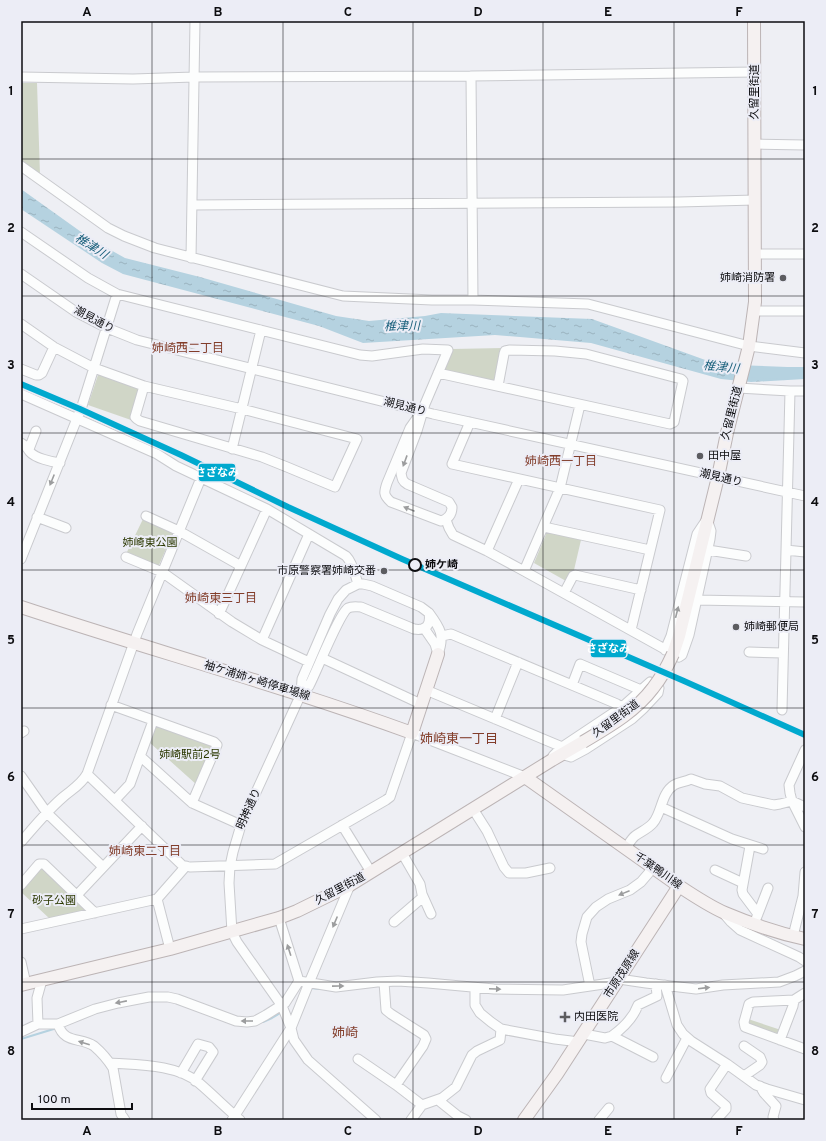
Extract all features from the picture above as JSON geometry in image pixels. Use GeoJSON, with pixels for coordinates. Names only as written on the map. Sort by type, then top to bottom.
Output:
{"type":"FeatureCollection","features":[{"type":"Feature","properties":{"kind":"main road","name":"久留里街道"},"geometry":{"type":"LineString","coordinates":[[24,985],[232,932],[278,918],[320,901],[350,886],[524,777],[564,750],[583,742],[630,711],[654,687],[673,654],[679,636],[718,477],[747,350],[754,310],[754,21]]}},
{"type":"Feature","properties":{"kind":"main road","name":"袖ケ浦姉ヶ崎停車場線"},"geometry":{"type":"LineString","coordinates":[[21,607],[301,694],[412,733]]}},
{"type":"Feature","properties":{"kind":"main road"},"geometry":{"type":"LineString","coordinates":[[412,733],[438,654]]}},
{"type":"Feature","properties":{"kind":"main road","name":"千葉鴨川線"},"geometry":{"type":"LineString","coordinates":[[524,777],[700,900],[725,913],[756,919],[793,936],[805,939]]}},
{"type":"Feature","properties":{"kind":"main road","name":"市原茂原線"},"geometry":{"type":"LineString","coordinates":[[524,1120],[558,1074],[679,886]]}},
{"type":"Feature","properties":{"kind":"street"},"geometry":{"type":"LineString","coordinates":[[191,258],[195,21]]}},
{"type":"Feature","properties":{"kind":"street"},"geometry":{"type":"LineString","coordinates":[[21,77],[133,79],[194,77],[471,76],[754,72]]}},
{"type":"Feature","properties":{"kind":"street"},"geometry":{"type":"LineString","coordinates":[[471,76],[473,300]]}},
{"type":"Feature","properties":{"kind":"street"},"geometry":{"type":"LineString","coordinates":[[755,144],[805,145]]}},
{"type":"Feature","properties":{"kind":"street"},"geometry":{"type":"LineString","coordinates":[[21,166],[108,228],[124,236],[155,248],[191,258],[343,296],[588,304],[747,350],[805,353]]}},
{"type":"Feature","properties":{"kind":"street"},"geometry":{"type":"LineString","coordinates":[[193,205],[679,202],[755,200]]}},
{"type":"Feature","properties":{"kind":"street"},"geometry":{"type":"LineString","coordinates":[[21,232],[88,278],[117,294],[360,355],[372,356],[423,349],[448,350],[422,411],[401,473],[404,482],[407,484],[449,502],[452,507],[451,514],[446,520],[441,521],[391,502],[386,497],[385,492],[386,483],[410,428],[422,411]]}},
{"type":"Feature","properties":{"kind":"street"},"geometry":{"type":"LineString","coordinates":[[755,254],[805,254]]}},
{"type":"Feature","properties":{"kind":"street","name":"潮見通り"},"geometry":{"type":"LineString","coordinates":[[21,274],[76,312],[107,328],[137,340],[252,370],[422,411],[805,496]]}},
{"type":"Feature","properties":{"kind":"street"},"geometry":{"type":"LineString","coordinates":[[21,558],[23,549],[38,517],[77,418],[117,294]]}},
{"type":"Feature","properties":{"kind":"street"},"geometry":{"type":"LineString","coordinates":[[754,310],[805,311]]}},
{"type":"Feature","properties":{"kind":"street"},"geometry":{"type":"LineString","coordinates":[[21,324],[54,347],[94,368],[144,386],[357,438],[335,487],[262,457],[140,421],[135,417],[144,386]]}},
{"type":"Feature","properties":{"kind":"street"},"geometry":{"type":"LineString","coordinates":[[232,449],[261,330]]}},
{"type":"Feature","properties":{"kind":"street"},"geometry":{"type":"LineString","coordinates":[[21,369],[36,376],[42,373],[54,347]]}},
{"type":"Feature","properties":{"kind":"street"},"geometry":{"type":"LineString","coordinates":[[438,373],[670,424],[674,422],[683,382],[681,379],[586,354],[555,351],[510,350],[505,351],[498,386]]}},
{"type":"Feature","properties":{"kind":"street"},"geometry":{"type":"LineString","coordinates":[[739,385],[790,391],[805,391]]}},
{"type":"Feature","properties":{"kind":"street"},"geometry":{"type":"LineString","coordinates":[[782,710],[790,391]]}},
{"type":"Feature","properties":{"kind":"street"},"geometry":{"type":"LineString","coordinates":[[21,394],[157,454],[176,466],[267,509],[346,556],[349,559],[358,584],[372,586],[421,607],[429,613],[442,636],[438,654]]}},
{"type":"Feature","properties":{"kind":"street"},"geometry":{"type":"LineString","coordinates":[[524,571],[560,488],[580,404]]}},
{"type":"Feature","properties":{"kind":"street"},"geometry":{"type":"LineString","coordinates":[[470,422],[452,464],[660,510],[631,630]]}},
{"type":"Feature","properties":{"kind":"street"},"geometry":{"type":"LineString","coordinates":[[29,449],[36,432]]}},
{"type":"Feature","properties":{"kind":"street"},"geometry":{"type":"LineString","coordinates":[[21,443],[26,445],[30,453],[48,461],[60,463]]}},
{"type":"Feature","properties":{"kind":"street"},"geometry":{"type":"LineString","coordinates":[[21,842],[47,813],[83,781],[87,774],[133,643],[201,478]]}},
{"type":"Feature","properties":{"kind":"street"},"geometry":{"type":"LineString","coordinates":[[486,551],[519,479]]}},
{"type":"Feature","properties":{"kind":"street"},"geometry":{"type":"LineString","coordinates":[[220,614],[267,509]]}},
{"type":"Feature","properties":{"kind":"street"},"geometry":{"type":"LineString","coordinates":[[146,516],[179,531],[241,566]]}},
{"type":"Feature","properties":{"kind":"street"},"geometry":{"type":"LineString","coordinates":[[38,517],[66,528]]}},
{"type":"Feature","properties":{"kind":"street"},"geometry":{"type":"LineString","coordinates":[[446,520],[453,535],[524,571],[680,657],[689,635],[708,550],[711,531],[708,519]]}},
{"type":"Feature","properties":{"kind":"street"},"geometry":{"type":"LineString","coordinates":[[671,652],[671,636],[696,534],[708,519]]}},
{"type":"Feature","properties":{"kind":"street"},"geometry":{"type":"LineString","coordinates":[[544,526],[650,550]]}},
{"type":"Feature","properties":{"kind":"street"},"geometry":{"type":"LineString","coordinates":[[262,640],[309,534]]}},
{"type":"Feature","properties":{"kind":"street"},"geometry":{"type":"LineString","coordinates":[[708,550],[746,556]]}},
{"type":"Feature","properties":{"kind":"street"},"geometry":{"type":"LineString","coordinates":[[786,550],[805,552]]}},
{"type":"Feature","properties":{"kind":"street"},"geometry":{"type":"LineString","coordinates":[[126,557],[162,572],[220,614],[262,640],[310,662]]}},
{"type":"Feature","properties":{"kind":"street"},"geometry":{"type":"LineString","coordinates":[[564,593],[575,575],[641,590]]}},
{"type":"Feature","properties":{"kind":"street","name":"明神通り"},"geometry":{"type":"LineString","coordinates":[[301,694],[302,679],[338,599],[346,590],[358,584]]}},
{"type":"Feature","properties":{"kind":"street"},"geometry":{"type":"LineString","coordinates":[[697,595],[805,602]]}},
{"type":"Feature","properties":{"kind":"street","name":"明神通り"},"geometry":{"type":"LineString","coordinates":[[232,932],[229,883],[230,866],[241,825],[301,694],[309,686],[340,618],[348,608],[354,606],[360,607],[414,629],[419,630],[424,628]]}},
{"type":"Feature","properties":{"kind":"street"},"geometry":{"type":"LineString","coordinates":[[429,613],[429,623],[424,628],[435,644],[438,654]]}},
{"type":"Feature","properties":{"kind":"street"},"geometry":{"type":"LineString","coordinates":[[442,636],[451,634],[617,704],[622,708]]}},
{"type":"Feature","properties":{"kind":"street"},"geometry":{"type":"LineString","coordinates":[[749,652],[783,653]]}},
{"type":"Feature","properties":{"kind":"street"},"geometry":{"type":"LineString","coordinates":[[322,658],[422,704]]}},
{"type":"Feature","properties":{"kind":"street"},"geometry":{"type":"LineString","coordinates":[[495,719],[518,662]]}},
{"type":"Feature","properties":{"kind":"street"},"geometry":{"type":"LineString","coordinates":[[572,685],[580,664],[641,690]]}},
{"type":"Feature","properties":{"kind":"street"},"geometry":{"type":"LineString","coordinates":[[426,690],[564,750],[571,757],[632,719],[658,694],[659,688],[650,682],[622,708],[564,750]]}},
{"type":"Feature","properties":{"kind":"street"},"geometry":{"type":"LineString","coordinates":[[111,705],[216,743],[217,745],[192,803]]}},
{"type":"Feature","properties":{"kind":"street"},"geometry":{"type":"LineString","coordinates":[[115,800],[130,784],[153,720]]}},
{"type":"Feature","properties":{"kind":"street"},"geometry":{"type":"LineString","coordinates":[[87,774],[182,865],[186,866],[275,864],[390,798],[412,733],[524,777]]}},
{"type":"Feature","properties":{"kind":"street"},"geometry":{"type":"LineString","coordinates":[[805,750],[789,785],[792,801],[805,827]]}},
{"type":"Feature","properties":{"kind":"street"},"geometry":{"type":"LineString","coordinates":[[140,756],[192,803],[241,825]]}},
{"type":"Feature","properties":{"kind":"street"},"geometry":{"type":"LineString","coordinates":[[21,776],[47,813],[103,867]]}},
{"type":"Feature","properties":{"kind":"street"},"geometry":{"type":"LineString","coordinates":[[626,848],[633,838],[652,824],[672,786],[679,782],[691,779],[705,784],[720,786],[742,798],[774,805],[792,801],[805,807]]}},
{"type":"Feature","properties":{"kind":"street"},"geometry":{"type":"LineString","coordinates":[[661,807],[732,839],[763,849]]}},
{"type":"Feature","properties":{"kind":"street"},"geometry":{"type":"LineString","coordinates":[[473,809],[487,831],[504,868],[509,874],[526,873],[550,868]]}},
{"type":"Feature","properties":{"kind":"street"},"geometry":{"type":"LineString","coordinates":[[342,825],[371,872]]}},
{"type":"Feature","properties":{"kind":"street"},"geometry":{"type":"LineString","coordinates":[[77,895],[142,826]]}},
{"type":"Feature","properties":{"kind":"street"},"geometry":{"type":"LineString","coordinates":[[750,846],[742,890],[756,919]]}},
{"type":"Feature","properties":{"kind":"street"},"geometry":{"type":"LineString","coordinates":[[402,853],[420,884],[423,897],[431,914]]}},
{"type":"Feature","properties":{"kind":"street"},"geometry":{"type":"LineString","coordinates":[[21,885],[39,864],[44,864],[95,913]]}},
{"type":"Feature","properties":{"kind":"street"},"geometry":{"type":"LineString","coordinates":[[21,929],[157,899],[186,866]]}},
{"type":"Feature","properties":{"kind":"street"},"geometry":{"type":"LineString","coordinates":[[590,986],[581,942],[587,917],[596,907],[608,899],[630,890],[641,882],[653,868]]}},
{"type":"Feature","properties":{"kind":"street"},"geometry":{"type":"LineString","coordinates":[[715,870],[743,883]]}},
{"type":"Feature","properties":{"kind":"street"},"geometry":{"type":"LineString","coordinates":[[793,936],[803,896],[805,872]]}},
{"type":"Feature","properties":{"kind":"street"},"geometry":{"type":"LineString","coordinates":[[110,1063],[139,1065],[174,1070],[181,1073],[195,1081],[235,1119],[291,1028],[350,886]]}},
{"type":"Feature","properties":{"kind":"street"},"geometry":{"type":"LineString","coordinates":[[756,919],[768,888]]}},
{"type":"Feature","properties":{"kind":"street"},"geometry":{"type":"LineString","coordinates":[[394,922],[423,897]]}},
{"type":"Feature","properties":{"kind":"street"},"geometry":{"type":"LineString","coordinates":[[157,899],[170,949]]}},
{"type":"Feature","properties":{"kind":"street"},"geometry":{"type":"LineString","coordinates":[[725,913],[731,922],[740,930],[805,961]]}},
{"type":"Feature","properties":{"kind":"street"},"geometry":{"type":"LineString","coordinates":[[21,1032],[38,1024],[58,1024],[94,1009],[149,997],[177,998],[236,1021],[255,1021],[285,1004],[299,981],[278,918]]}},
{"type":"Feature","properties":{"kind":"street"},"geometry":{"type":"LineString","coordinates":[[232,932],[282,1006],[294,1040],[308,1060],[376,1120]]}},
{"type":"Feature","properties":{"kind":"street"},"geometry":{"type":"LineString","coordinates":[[21,962],[24,985]]}},
{"type":"Feature","properties":{"kind":"street"},"geometry":{"type":"LineString","coordinates":[[299,981],[336,987],[384,982],[428,983],[475,988],[562,990],[618,980],[696,989],[723,985],[779,982],[805,971]]}},
{"type":"Feature","properties":{"kind":"street"},"geometry":{"type":"LineString","coordinates":[[38,1024],[37,998],[42,980]]}},
{"type":"Feature","properties":{"kind":"street"},"geometry":{"type":"LineString","coordinates":[[384,982],[386,1010],[424,1035],[426,1039],[423,1046],[396,1084]]}},
{"type":"Feature","properties":{"kind":"street"},"geometry":{"type":"LineString","coordinates":[[475,988],[475,1005],[480,1013],[501,1029],[555,1039],[605,1038],[612,1036],[626,1025],[635,1013],[638,1006],[657,996],[661,984]]}},
{"type":"Feature","properties":{"kind":"street"},"geometry":{"type":"LineString","coordinates":[[661,984],[677,1025],[687,1038],[760,1086],[805,1100]]}},
{"type":"Feature","properties":{"kind":"street"},"geometry":{"type":"LineString","coordinates":[[805,993],[794,1000],[753,1002],[749,1004],[744,1022],[745,1027],[805,1049]]}},
{"type":"Feature","properties":{"kind":"street"},"geometry":{"type":"LineString","coordinates":[[780,1040],[794,1000]]}},
{"type":"Feature","properties":{"kind":"street"},"geometry":{"type":"LineString","coordinates":[[58,1024],[60,1030],[65,1036],[93,1046],[110,1063],[115,1079],[121,1114],[125,1120]]}},
{"type":"Feature","properties":{"kind":"street"},"geometry":{"type":"LineString","coordinates":[[411,1120],[422,1105],[442,1098],[456,1087],[472,1055],[500,1040],[501,1029]]}},
{"type":"Feature","properties":{"kind":"street"},"geometry":{"type":"LineString","coordinates":[[612,1036],[653,1057]]}},
{"type":"Feature","properties":{"kind":"street"},"geometry":{"type":"LineString","coordinates":[[666,1078],[687,1038]]}},
{"type":"Feature","properties":{"kind":"street"},"geometry":{"type":"LineString","coordinates":[[181,1073],[198,1044],[209,1047],[213,1052],[195,1081]]}},
{"type":"Feature","properties":{"kind":"street"},"geometry":{"type":"LineString","coordinates":[[744,1046],[760,1057],[762,1062],[744,1076]]}},
{"type":"Feature","properties":{"kind":"street"},"geometry":{"type":"LineString","coordinates":[[358,1059],[396,1084],[422,1105]]}},
{"type":"Feature","properties":{"kind":"street"},"geometry":{"type":"LineString","coordinates":[[716,1120],[726,1109],[726,1106],[710,1093],[710,1089],[727,1064]]}},
{"type":"Feature","properties":{"kind":"street"},"geometry":{"type":"LineString","coordinates":[[760,1086],[764,1094],[776,1106],[773,1117],[774,1120]]}},
{"type":"Feature","properties":{"kind":"street"},"geometry":{"type":"LineString","coordinates":[[438,1100],[458,1116],[466,1120]]}},
{"type":"Feature","properties":{"kind":"street"},"geometry":{"type":"LineString","coordinates":[[600,1120],[609,1108]]}},
{"type":"Feature","properties":{"kind":"green space"},"geometry":{"type":"Polygon","coordinates":[[[21,83],[37,83],[40,175],[21,161],[21,83]]]}},
{"type":"Feature","properties":{"kind":"green space"},"geometry":{"type":"Polygon","coordinates":[[[503,348],[495,380],[493,382],[444,372],[443,369],[452,349],[503,348]]]}},
{"type":"Feature","properties":{"kind":"green space"},"geometry":{"type":"Polygon","coordinates":[[[99,374],[137,387],[139,390],[131,420],[88,405],[99,374]]]}},
{"type":"Feature","properties":{"kind":"green space","name":"姉崎東公園"},"geometry":{"type":"Polygon","coordinates":[[[143,519],[173,533],[159,565],[156,566],[126,554],[143,519]]]}},
{"type":"Feature","properties":{"kind":"green space"},"geometry":{"type":"Polygon","coordinates":[[[551,531],[580,537],[581,540],[574,570],[566,581],[534,563],[547,532],[551,531]]]}},
{"type":"Feature","properties":{"kind":"green space","name":"姉崎駅前2号"},"geometry":{"type":"Polygon","coordinates":[[[157,725],[212,744],[213,747],[197,785],[149,742],[154,726],[157,725]]]}},
{"type":"Feature","properties":{"kind":"green space","name":"砂子公園"},"geometry":{"type":"Polygon","coordinates":[[[40,868],[43,868],[87,909],[86,912],[50,919],[21,892],[21,889],[40,868]]]}},
{"type":"Feature","properties":{"kind":"green space"},"geometry":{"type":"Polygon","coordinates":[[[745,1018],[784,1031],[780,1040],[745,1027],[745,1018]]]}},
{"type":"Feature","properties":{"kind":"water"},"geometry":{"type":"Polygon","coordinates":[[[21,189],[91,239],[125,258],[200,277],[336,316],[369,321],[425,316],[441,313],[592,319],[708,361],[742,371],[805,373],[805,379],[751,382],[721,379],[591,343],[495,335],[363,343],[319,326],[123,274],[102,263],[21,209],[21,189]]]}},
{"type":"Feature","properties":{"kind":"waterway","name":"椎津川"},"geometry":{"type":"LineString","coordinates":[[735,371],[805,373]]}},
{"type":"Feature","properties":{"kind":"waterway"},"geometry":{"type":"LineString","coordinates":[[310,988],[320,989]]}},
{"type":"Feature","properties":{"kind":"waterway"},"geometry":{"type":"LineString","coordinates":[[263,1022],[282,1012]]}},
{"type":"Feature","properties":{"kind":"waterway"},"geometry":{"type":"LineString","coordinates":[[21,1039],[57,1028]]}},
{"type":"Feature","properties":{"kind":"transit line","name":"さざなみ"},"geometry":{"type":"LineString","coordinates":[[21,384],[181,455],[288,507],[402,559],[805,735]]}},
{"type":"Feature","properties":{"kind":"place","name":"姉崎消防署"},"geometry":{"type":"Point","coordinates":[783,278]}},
{"type":"Feature","properties":{"kind":"place","name":"田中屋"},"geometry":{"type":"Point","coordinates":[700,456]}},
{"type":"Feature","properties":{"kind":"place","name":"姉ケ崎"},"geometry":{"type":"Point","coordinates":[415,565]}},
{"type":"Feature","properties":{"kind":"place","name":"市原警察署姉崎交番"},"geometry":{"type":"Point","coordinates":[384,571]}},
{"type":"Feature","properties":{"kind":"place","name":"姉崎郵便局"},"geometry":{"type":"Point","coordinates":[736,627]}},
{"type":"Feature","properties":{"kind":"place","name":"内田医院"},"geometry":{"type":"Point","coordinates":[565,1017]}},
{"type":"Feature","properties":{"kind":"district","name":"姉崎西二丁目"},"geometry":{"type":"Point","coordinates":[188,349]}},
{"type":"Feature","properties":{"kind":"district","name":"姉崎西一丁目"},"geometry":{"type":"Point","coordinates":[561,462]}},
{"type":"Feature","properties":{"kind":"district","name":"姉崎東三丁目"},"geometry":{"type":"Point","coordinates":[221,599]}},
{"type":"Feature","properties":{"kind":"district","name":"姉崎東一丁目"},"geometry":{"type":"Point","coordinates":[459,740]}},
{"type":"Feature","properties":{"kind":"district","name":"姉崎東二丁目"},"geometry":{"type":"Point","coordinates":[145,852]}},
{"type":"Feature","properties":{"kind":"district","name":"姉崎"},"geometry":{"type":"Point","coordinates":[345,1034]}}]}
